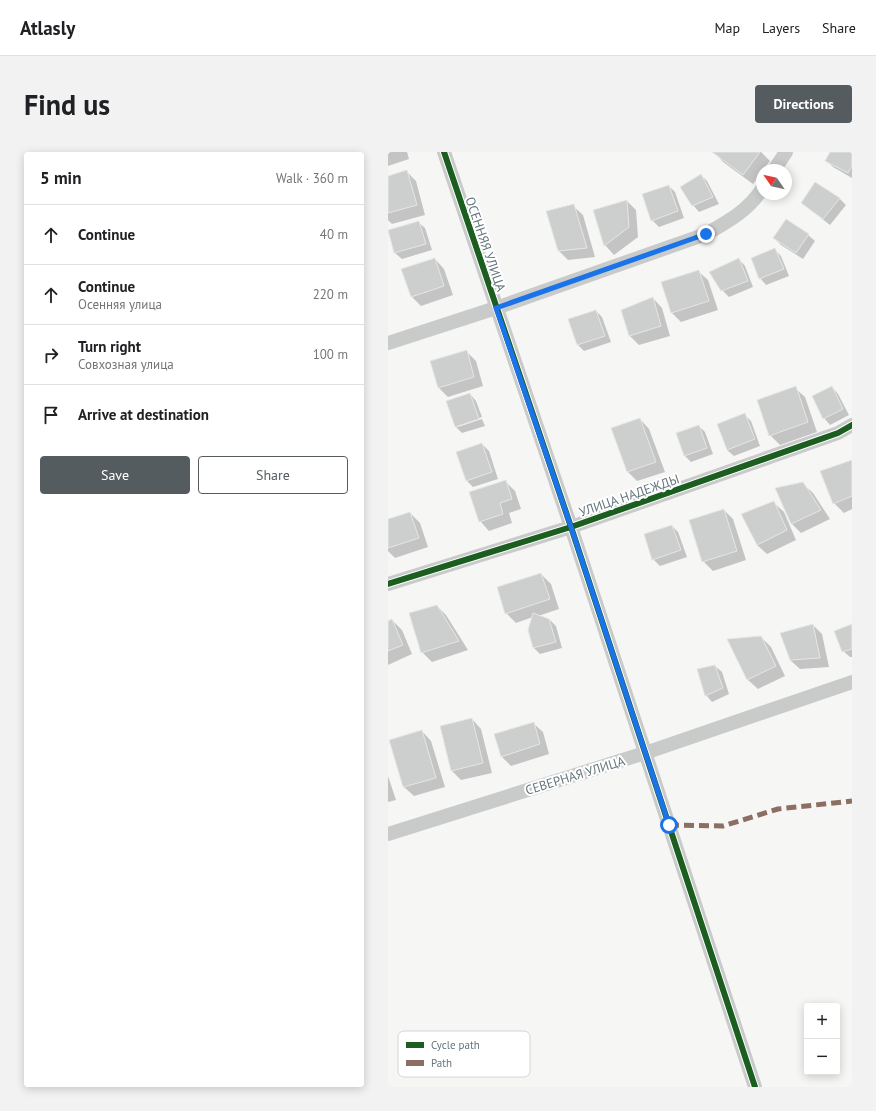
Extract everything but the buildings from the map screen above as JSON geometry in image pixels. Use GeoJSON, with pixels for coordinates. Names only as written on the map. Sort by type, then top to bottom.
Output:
{"type":"FeatureCollection","features":[{"type":"Feature","properties":{"kind":"street","name":"ОСЕННЯЯ УЛИЦА"},"geometry":{"type":"LineString","coordinates":[[444,152],[571,527],[755,1087]]}},
{"type":"Feature","properties":{"kind":"street"},"geometry":{"type":"LineString","coordinates":[[778,164],[786,152]]}},
{"type":"Feature","properties":{"kind":"street"},"geometry":{"type":"LineString","coordinates":[[388,343],[496,308],[706,234],[735,217],[756,198]]}},
{"type":"Feature","properties":{"kind":"street","name":"УЛИЦА НАДЕЖДЫ"},"geometry":{"type":"LineString","coordinates":[[388,584],[571,527],[838,433],[852,425]]}},
{"type":"Feature","properties":{"kind":"street","name":"СЕВЕРНАЯ УЛИЦА"},"geometry":{"type":"LineString","coordinates":[[388,834],[645,753],[852,682]]}},
{"type":"Feature","properties":{"kind":"marked path"},"geometry":{"type":"LineString","coordinates":[[669,825],[723,826],[778,809],[852,801]]}},
{"type":"Feature","properties":{"kind":"cycle path"},"geometry":{"type":"LineString","coordinates":[[444,152],[571,527],[755,1087]]}},
{"type":"Feature","properties":{"kind":"cycle path"},"geometry":{"type":"LineString","coordinates":[[388,584],[571,527],[838,433],[852,425]]}},
{"type":"Feature","properties":{"kind":"route"},"geometry":{"type":"LineString","coordinates":[[669,825],[571,527],[496,308],[706,234]]}}]}
